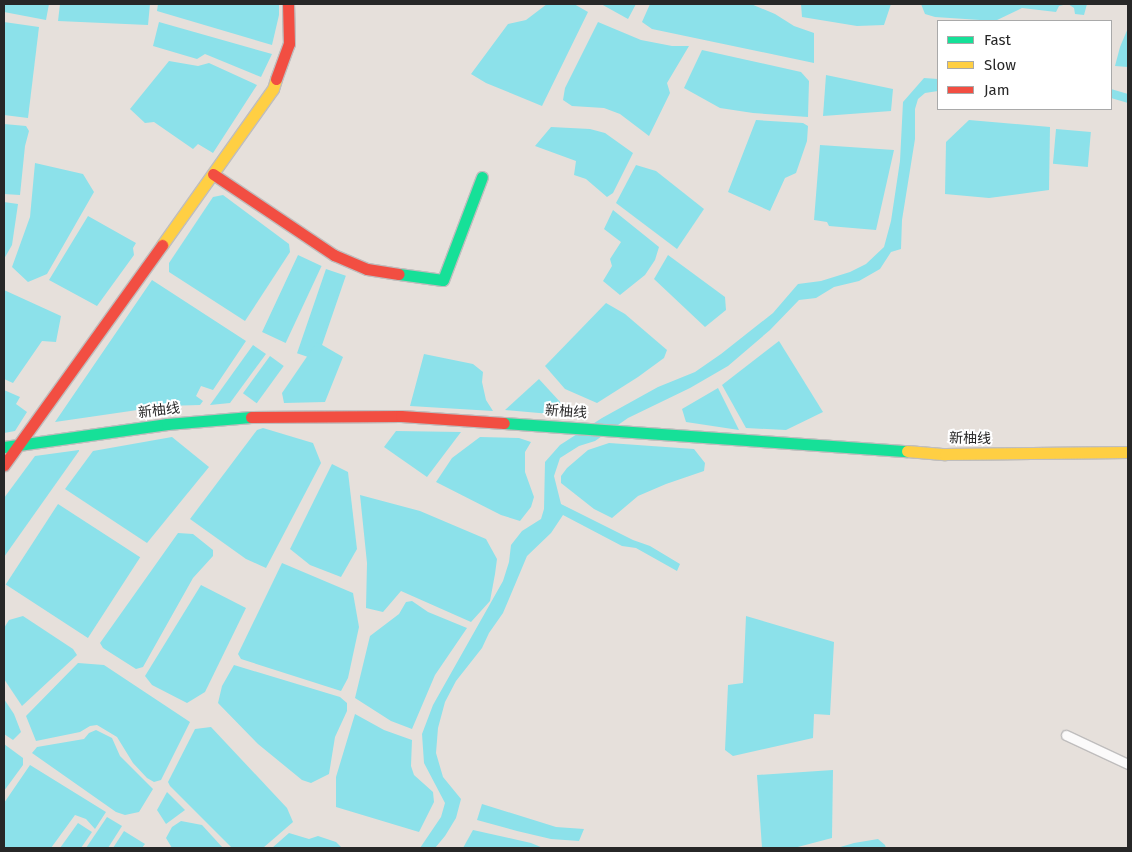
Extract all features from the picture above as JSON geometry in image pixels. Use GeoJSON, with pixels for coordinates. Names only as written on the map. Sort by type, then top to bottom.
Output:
{"type":"FeatureCollection","features":[{"type":"Feature","properties":{"kind":"main road"},"geometry":{"type":"LineString","coordinates":[[4,465],[273,89],[289,44],[288,4]]}},
{"type":"Feature","properties":{"kind":"main road"},"geometry":{"type":"LineString","coordinates":[[213,174],[334,256],[367,269],[443,280],[482,177]]}},
{"type":"Feature","properties":{"kind":"main road","name":"新柚线"},"geometry":{"type":"LineString","coordinates":[[4,447],[167,424],[257,416],[401,416],[945,454],[1128,452]]}},
{"type":"Feature","properties":{"kind":"street"},"geometry":{"type":"LineString","coordinates":[[1066,735],[1128,764]]}},
{"type":"Feature","properties":{"kind":"water"},"geometry":{"type":"Polygon","coordinates":[[[4,4],[49,4],[46,20],[4,12],[4,4]]]}},
{"type":"Feature","properties":{"kind":"water"},"geometry":{"type":"Polygon","coordinates":[[[60,4],[150,4],[148,25],[58,21],[60,4]]]}},
{"type":"Feature","properties":{"kind":"water"},"geometry":{"type":"Polygon","coordinates":[[[158,4],[279,4],[279,15],[272,45],[157,11],[158,4]]]}},
{"type":"Feature","properties":{"kind":"water"},"geometry":{"type":"Polygon","coordinates":[[[547,4],[574,4],[588,12],[542,106],[486,83],[471,74],[508,24],[526,20],[547,4]]]}},
{"type":"Feature","properties":{"kind":"water"},"geometry":{"type":"Polygon","coordinates":[[[601,4],[636,4],[628,19],[601,4]]]}},
{"type":"Feature","properties":{"kind":"water"},"geometry":{"type":"Polygon","coordinates":[[[650,4],[751,4],[775,14],[794,26],[814,33],[814,63],[652,29],[642,22],[650,4]]]}},
{"type":"Feature","properties":{"kind":"water"},"geometry":{"type":"Polygon","coordinates":[[[801,4],[891,4],[884,25],[857,26],[802,17],[801,4]]]}},
{"type":"Feature","properties":{"kind":"water"},"geometry":{"type":"Polygon","coordinates":[[[921,4],[1068,4],[1059,6],[1056,12],[1022,8],[997,20],[935,17],[925,14],[921,4]]]}},
{"type":"Feature","properties":{"kind":"water"},"geometry":{"type":"Polygon","coordinates":[[[1068,4],[1087,4],[1084,15],[1075,14],[1074,8],[1068,4]]]}},
{"type":"Feature","properties":{"kind":"water"},"geometry":{"type":"Polygon","coordinates":[[[4,22],[39,27],[28,118],[4,115],[4,22]]]}},
{"type":"Feature","properties":{"kind":"water"},"geometry":{"type":"Polygon","coordinates":[[[159,22],[272,54],[261,77],[205,54],[197,59],[153,46],[159,22]]]}},
{"type":"Feature","properties":{"kind":"water"},"geometry":{"type":"Polygon","coordinates":[[[598,22],[641,40],[672,46],[689,46],[667,83],[670,93],[649,136],[620,114],[604,108],[572,106],[563,100],[565,88],[598,22]]]}},
{"type":"Feature","properties":{"kind":"water"},"geometry":{"type":"Polygon","coordinates":[[[1128,28],[1128,67],[1115,66],[1120,47],[1128,28]]]}},
{"type":"Feature","properties":{"kind":"water"},"geometry":{"type":"Polygon","coordinates":[[[702,50],[801,72],[809,81],[808,117],[753,113],[720,108],[684,88],[702,50]]]}},
{"type":"Feature","properties":{"kind":"water"},"geometry":{"type":"Polygon","coordinates":[[[169,61],[198,66],[209,63],[257,85],[213,153],[198,144],[193,149],[154,122],[145,123],[130,109],[169,61]]]}},
{"type":"Feature","properties":{"kind":"water"},"geometry":{"type":"Polygon","coordinates":[[[826,75],[893,89],[891,111],[823,116],[826,75]]]}},
{"type":"Feature","properties":{"kind":"water"},"geometry":{"type":"Polygon","coordinates":[[[924,78],[937,79],[937,91],[925,93],[918,99],[915,109],[915,139],[902,220],[901,249],[891,252],[880,269],[859,281],[834,287],[816,298],[799,300],[770,330],[728,366],[690,388],[628,418],[595,441],[579,446],[560,458],[554,476],[561,504],[633,540],[650,546],[680,564],[677,571],[636,548],[622,546],[563,515],[551,533],[527,556],[503,613],[489,633],[482,648],[456,681],[445,702],[438,728],[436,753],[443,777],[461,799],[456,818],[435,848],[420,848],[441,817],[445,803],[424,763],[422,734],[433,705],[503,581],[509,562],[511,545],[522,531],[541,519],[544,509],[545,462],[560,445],[602,418],[658,387],[695,372],[721,354],[773,313],[798,284],[821,281],[850,272],[866,264],[884,247],[891,221],[900,161],[903,102],[924,78]]]}},
{"type":"Feature","properties":{"kind":"water"},"geometry":{"type":"Polygon","coordinates":[[[1112,89],[1128,94],[1128,103],[1112,98],[1112,89]]]}},
{"type":"Feature","properties":{"kind":"water"},"geometry":{"type":"Polygon","coordinates":[[[756,120],[803,123],[808,126],[807,141],[796,173],[785,178],[770,211],[728,192],[756,120]]]}},
{"type":"Feature","properties":{"kind":"water"},"geometry":{"type":"Polygon","coordinates":[[[969,120],[1050,127],[1049,190],[989,198],[945,194],[946,142],[969,120]]]}},
{"type":"Feature","properties":{"kind":"water"},"geometry":{"type":"Polygon","coordinates":[[[4,124],[26,126],[29,131],[25,146],[20,195],[4,194],[4,124]]]}},
{"type":"Feature","properties":{"kind":"water"},"geometry":{"type":"Polygon","coordinates":[[[551,127],[590,129],[605,133],[633,153],[613,193],[607,197],[586,179],[574,175],[576,161],[535,146],[551,127]]]}},
{"type":"Feature","properties":{"kind":"water"},"geometry":{"type":"Polygon","coordinates":[[[1056,129],[1091,132],[1088,167],[1053,164],[1056,129]]]}},
{"type":"Feature","properties":{"kind":"water"},"geometry":{"type":"Polygon","coordinates":[[[820,145],[894,150],[876,230],[829,226],[827,222],[814,220],[820,145]]]}},
{"type":"Feature","properties":{"kind":"water"},"geometry":{"type":"Polygon","coordinates":[[[35,163],[83,174],[94,192],[47,274],[28,282],[12,267],[30,217],[35,163]]]}},
{"type":"Feature","properties":{"kind":"water"},"geometry":{"type":"Polygon","coordinates":[[[636,165],[656,171],[704,209],[677,249],[616,203],[636,165]]]}},
{"type":"Feature","properties":{"kind":"water"},"geometry":{"type":"Polygon","coordinates":[[[223,195],[289,244],[290,252],[245,321],[169,272],[169,263],[213,197],[223,195]]]}},
{"type":"Feature","properties":{"kind":"water"},"geometry":{"type":"Polygon","coordinates":[[[4,202],[18,204],[12,245],[4,259],[4,202]]]}},
{"type":"Feature","properties":{"kind":"water"},"geometry":{"type":"Polygon","coordinates":[[[613,210],[659,247],[655,260],[645,275],[620,295],[603,281],[612,266],[610,259],[621,242],[604,229],[613,210]]]}},
{"type":"Feature","properties":{"kind":"water"},"geometry":{"type":"Polygon","coordinates":[[[88,216],[136,243],[133,248],[134,255],[97,306],[49,280],[88,216]]]}},
{"type":"Feature","properties":{"kind":"water"},"geometry":{"type":"Polygon","coordinates":[[[298,255],[322,266],[286,343],[262,332],[298,255]]]}},
{"type":"Feature","properties":{"kind":"water"},"geometry":{"type":"Polygon","coordinates":[[[668,255],[725,297],[726,310],[705,327],[654,279],[668,255]]]}},
{"type":"Feature","properties":{"kind":"water"},"geometry":{"type":"Polygon","coordinates":[[[326,269],[346,276],[317,360],[297,353],[326,269]]]}},
{"type":"Feature","properties":{"kind":"water"},"geometry":{"type":"Polygon","coordinates":[[[152,280],[246,341],[213,390],[201,386],[196,396],[203,401],[200,405],[165,406],[55,422],[152,280]]]}},
{"type":"Feature","properties":{"kind":"water"},"geometry":{"type":"Polygon","coordinates":[[[4,290],[61,316],[56,342],[42,341],[13,383],[4,379],[4,290]]]}},
{"type":"Feature","properties":{"kind":"water"},"geometry":{"type":"Polygon","coordinates":[[[606,303],[625,314],[667,350],[664,358],[597,403],[565,389],[545,366],[606,303]]]}},
{"type":"Feature","properties":{"kind":"water"},"geometry":{"type":"Polygon","coordinates":[[[779,341],[823,412],[786,430],[746,428],[722,385],[779,341]]]}},
{"type":"Feature","properties":{"kind":"water"},"geometry":{"type":"Polygon","coordinates":[[[317,342],[343,357],[325,402],[284,403],[282,393],[317,342]]]}},
{"type":"Feature","properties":{"kind":"water"},"geometry":{"type":"Polygon","coordinates":[[[253,345],[266,354],[230,403],[210,405],[253,345]]]}},
{"type":"Feature","properties":{"kind":"water"},"geometry":{"type":"Polygon","coordinates":[[[424,354],[473,364],[483,372],[482,382],[486,400],[493,411],[410,406],[424,354]]]}},
{"type":"Feature","properties":{"kind":"water"},"geometry":{"type":"Polygon","coordinates":[[[270,356],[284,366],[257,403],[243,393],[270,356]]]}},
{"type":"Feature","properties":{"kind":"water"},"geometry":{"type":"Polygon","coordinates":[[[539,379],[573,416],[505,410],[539,379]]]}},
{"type":"Feature","properties":{"kind":"water"},"geometry":{"type":"Polygon","coordinates":[[[718,388],[739,430],[686,422],[682,409],[718,388]]]}},
{"type":"Feature","properties":{"kind":"water"},"geometry":{"type":"Polygon","coordinates":[[[4,390],[20,397],[16,404],[27,412],[15,431],[4,433],[4,390]]]}},
{"type":"Feature","properties":{"kind":"water"},"geometry":{"type":"Polygon","coordinates":[[[263,428],[313,443],[321,463],[266,568],[246,559],[190,519],[257,430],[263,428]]]}},
{"type":"Feature","properties":{"kind":"water"},"geometry":{"type":"Polygon","coordinates":[[[396,431],[461,432],[427,477],[384,447],[396,431]]]}},
{"type":"Feature","properties":{"kind":"water"},"geometry":{"type":"Polygon","coordinates":[[[172,437],[209,467],[147,543],[65,489],[93,451],[172,437]]]}},
{"type":"Feature","properties":{"kind":"water"},"geometry":{"type":"Polygon","coordinates":[[[480,437],[519,438],[531,442],[525,452],[525,472],[534,497],[531,507],[520,521],[501,515],[436,482],[452,458],[480,437]]]}},
{"type":"Feature","properties":{"kind":"water"},"geometry":{"type":"Polygon","coordinates":[[[609,443],[694,449],[705,463],[704,471],[638,496],[612,518],[594,509],[561,483],[561,476],[567,468],[588,450],[609,443]]]}},
{"type":"Feature","properties":{"kind":"water"},"geometry":{"type":"Polygon","coordinates":[[[79,450],[4,557],[4,498],[35,456],[79,450]]]}},
{"type":"Feature","properties":{"kind":"water"},"geometry":{"type":"Polygon","coordinates":[[[332,464],[348,472],[357,549],[341,577],[310,565],[290,549],[332,464]]]}},
{"type":"Feature","properties":{"kind":"water"},"geometry":{"type":"Polygon","coordinates":[[[360,495],[420,511],[486,539],[497,559],[495,574],[490,601],[471,622],[401,591],[383,612],[366,608],[367,563],[360,495]]]}},
{"type":"Feature","properties":{"kind":"water"},"geometry":{"type":"Polygon","coordinates":[[[58,504],[140,557],[88,638],[6,585],[58,504]]]}},
{"type":"Feature","properties":{"kind":"water"},"geometry":{"type":"Polygon","coordinates":[[[178,533],[193,534],[213,550],[213,556],[193,578],[143,667],[136,669],[103,648],[100,643],[178,533]]]}},
{"type":"Feature","properties":{"kind":"water"},"geometry":{"type":"Polygon","coordinates":[[[282,563],[353,593],[359,627],[348,678],[341,691],[241,659],[238,654],[282,563]]]}},
{"type":"Feature","properties":{"kind":"water"},"geometry":{"type":"Polygon","coordinates":[[[201,585],[246,608],[205,692],[187,703],[152,685],[145,676],[201,585]]]}},
{"type":"Feature","properties":{"kind":"water"},"geometry":{"type":"Polygon","coordinates":[[[412,601],[428,612],[467,628],[435,675],[412,729],[391,721],[355,698],[370,636],[399,614],[406,602],[412,601]]]}},
{"type":"Feature","properties":{"kind":"water"},"geometry":{"type":"Polygon","coordinates":[[[23,616],[73,649],[77,655],[22,706],[4,679],[4,628],[9,620],[23,616]]]}},
{"type":"Feature","properties":{"kind":"water"},"geometry":{"type":"Polygon","coordinates":[[[746,616],[834,642],[830,715],[814,714],[813,738],[733,756],[725,750],[728,685],[743,683],[746,616]]]}},
{"type":"Feature","properties":{"kind":"water"},"geometry":{"type":"Polygon","coordinates":[[[78,663],[104,665],[190,722],[161,780],[154,782],[147,778],[133,763],[117,737],[97,725],[90,726],[80,732],[36,741],[26,716],[78,663]]]}},
{"type":"Feature","properties":{"kind":"water"},"geometry":{"type":"Polygon","coordinates":[[[234,665],[340,697],[347,703],[347,711],[335,737],[329,774],[311,783],[302,780],[258,744],[218,703],[222,686],[234,665]]]}},
{"type":"Feature","properties":{"kind":"water"},"geometry":{"type":"Polygon","coordinates":[[[4,699],[14,714],[21,732],[13,740],[4,734],[4,699]]]}},
{"type":"Feature","properties":{"kind":"water"},"geometry":{"type":"Polygon","coordinates":[[[355,714],[384,730],[412,740],[411,766],[414,775],[433,792],[434,802],[419,832],[336,807],[336,777],[355,714]]]}},
{"type":"Feature","properties":{"kind":"water"},"geometry":{"type":"Polygon","coordinates":[[[211,727],[287,808],[293,822],[263,848],[232,848],[168,782],[195,729],[211,727]]]}},
{"type":"Feature","properties":{"kind":"water"},"geometry":{"type":"Polygon","coordinates":[[[96,730],[112,738],[120,756],[153,789],[139,812],[125,815],[116,812],[32,753],[37,747],[84,739],[89,733],[96,730]]]}},
{"type":"Feature","properties":{"kind":"water"},"geometry":{"type":"Polygon","coordinates":[[[4,744],[23,758],[23,765],[4,791],[4,744]]]}},
{"type":"Feature","properties":{"kind":"water"},"geometry":{"type":"Polygon","coordinates":[[[30,765],[106,812],[95,829],[86,819],[75,815],[51,848],[4,848],[4,803],[30,765]]]}},
{"type":"Feature","properties":{"kind":"water"},"geometry":{"type":"Polygon","coordinates":[[[833,770],[832,838],[794,848],[762,848],[757,775],[833,770]]]}},
{"type":"Feature","properties":{"kind":"water"},"geometry":{"type":"Polygon","coordinates":[[[167,792],[185,810],[166,824],[157,810],[167,792]]]}},
{"type":"Feature","properties":{"kind":"water"},"geometry":{"type":"Polygon","coordinates":[[[482,804],[556,827],[584,829],[579,841],[551,839],[517,831],[477,820],[482,804]]]}},
{"type":"Feature","properties":{"kind":"water"},"geometry":{"type":"Polygon","coordinates":[[[107,817],[122,826],[108,848],[86,848],[107,817]]]}},
{"type":"Feature","properties":{"kind":"water"},"geometry":{"type":"Polygon","coordinates":[[[181,821],[202,825],[223,848],[172,848],[166,838],[172,827],[181,821]]]}},
{"type":"Feature","properties":{"kind":"water"},"geometry":{"type":"Polygon","coordinates":[[[78,823],[92,832],[81,848],[60,848],[78,823]]]}},
{"type":"Feature","properties":{"kind":"water"},"geometry":{"type":"Polygon","coordinates":[[[473,830],[531,843],[543,848],[463,848],[473,830]]]}},
{"type":"Feature","properties":{"kind":"water"},"geometry":{"type":"Polygon","coordinates":[[[124,831],[145,844],[142,848],[113,848],[124,831]]]}},
{"type":"Feature","properties":{"kind":"water"},"geometry":{"type":"Polygon","coordinates":[[[289,833],[309,839],[318,836],[336,842],[342,848],[272,848],[289,833]]]}},
{"type":"Feature","properties":{"kind":"water"},"geometry":{"type":"Polygon","coordinates":[[[878,839],[886,848],[837,848],[854,843],[878,839]]]}},
{"type":"Feature","properties":{"kind":"traffic: fast"},"geometry":{"type":"LineString","coordinates":[[399,274],[443,280],[482,177]]}},
{"type":"Feature","properties":{"kind":"traffic: fast"},"geometry":{"type":"LineString","coordinates":[[4,447],[167,424],[251,417]]}},
{"type":"Feature","properties":{"kind":"traffic: fast"},"geometry":{"type":"LineString","coordinates":[[504,423],[907,451]]}},
{"type":"Feature","properties":{"kind":"traffic: slow"},"geometry":{"type":"LineString","coordinates":[[162,245],[273,89],[276,79]]}},
{"type":"Feature","properties":{"kind":"traffic: slow"},"geometry":{"type":"LineString","coordinates":[[907,451],[945,454],[1128,452]]}},
{"type":"Feature","properties":{"kind":"traffic: jam"},"geometry":{"type":"LineString","coordinates":[[276,79],[289,44],[288,4]]}},
{"type":"Feature","properties":{"kind":"traffic: jam"},"geometry":{"type":"LineString","coordinates":[[213,174],[334,255],[367,269],[399,274]]}},
{"type":"Feature","properties":{"kind":"traffic: jam"},"geometry":{"type":"LineString","coordinates":[[4,465],[162,245]]}},
{"type":"Feature","properties":{"kind":"traffic: jam"},"geometry":{"type":"LineString","coordinates":[[251,417],[401,416],[504,423]]}}]}
